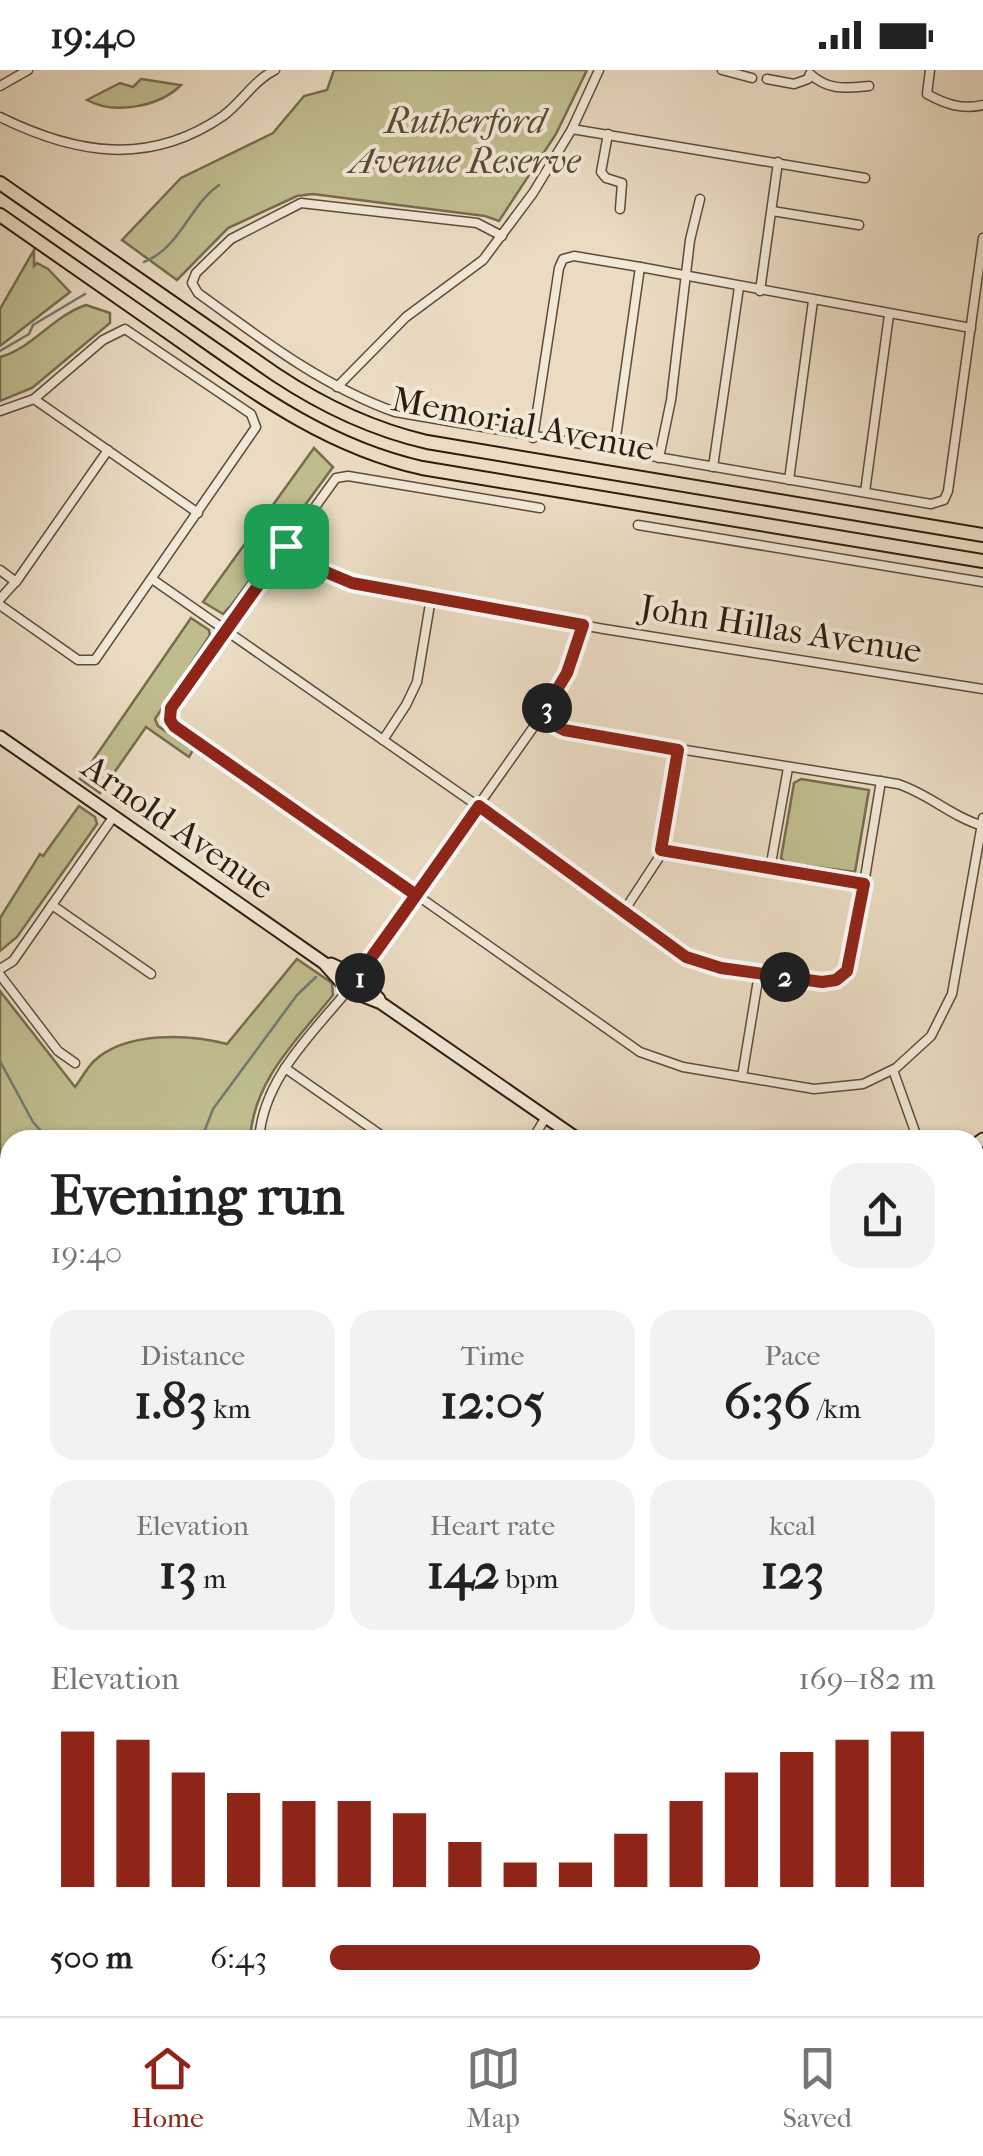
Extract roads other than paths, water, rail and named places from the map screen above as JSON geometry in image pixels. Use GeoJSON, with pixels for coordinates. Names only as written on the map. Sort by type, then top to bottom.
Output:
{"type":"FeatureCollection","features":[{"type":"Feature","properties":{"kind":"main road","name":"Memorial Avenue"},"geometry":{"type":"LineString","coordinates":[[0,183],[300,391],[382,430],[427,442],[983,534]]}},
{"type":"Feature","properties":{"kind":"main road","name":"Memorial Avenue"},"geometry":{"type":"LineString","coordinates":[[0,215],[281,410],[322,434],[363,451],[422,468],[983,562]]}},
{"type":"Feature","properties":{"kind":"street"},"geometry":{"type":"LineString","coordinates":[[0,86],[28,70]]}},
{"type":"Feature","properties":{"kind":"street"},"geometry":{"type":"LineString","coordinates":[[0,117],[84,149],[142,148],[170,142],[209,124],[236,105],[262,73],[275,70]]}},
{"type":"Feature","properties":{"kind":"street"},"geometry":{"type":"LineString","coordinates":[[337,387],[406,317],[483,260],[533,193],[572,130],[599,70]]}},
{"type":"Feature","properties":{"kind":"street"},"geometry":{"type":"LineString","coordinates":[[722,70],[752,78]]}},
{"type":"Feature","properties":{"kind":"street"},"geometry":{"type":"LineString","coordinates":[[930,70],[927,94],[962,107],[983,105]]}},
{"type":"Feature","properties":{"kind":"street"},"geometry":{"type":"LineString","coordinates":[[766,79],[794,84],[808,79],[810,72]]}},
{"type":"Feature","properties":{"kind":"street"},"geometry":{"type":"LineString","coordinates":[[810,72],[820,83],[836,89],[868,86]]}},
{"type":"Feature","properties":{"kind":"street"},"geometry":{"type":"LineString","coordinates":[[572,130],[864,178]]}},
{"type":"Feature","properties":{"kind":"street"},"geometry":{"type":"LineString","coordinates":[[608,134],[601,172],[622,183],[620,209]]}},
{"type":"Feature","properties":{"kind":"street"},"geometry":{"type":"LineString","coordinates":[[760,291],[778,162]]}},
{"type":"Feature","properties":{"kind":"street"},"geometry":{"type":"LineString","coordinates":[[659,458],[700,199]]}},
{"type":"Feature","properties":{"kind":"street"},"geometry":{"type":"LineString","coordinates":[[502,236],[477,223],[311,202],[291,207],[231,239],[196,273],[194,288],[337,387],[395,412],[931,504],[944,500],[983,238]]}},
{"type":"Feature","properties":{"kind":"street"},"geometry":{"type":"LineString","coordinates":[[772,211],[858,225]]}},
{"type":"Feature","properties":{"kind":"street"},"geometry":{"type":"LineString","coordinates":[[533,438],[560,267],[563,259],[574,256],[971,328]]}},
{"type":"Feature","properties":{"kind":"street"},"geometry":{"type":"LineString","coordinates":[[614,451],[640,267]]}},
{"type":"Feature","properties":{"kind":"street"},"geometry":{"type":"LineString","coordinates":[[713,467],[740,287]]}},
{"type":"Feature","properties":{"kind":"street"},"geometry":{"type":"LineString","coordinates":[[789,480],[813,301]]}},
{"type":"Feature","properties":{"kind":"street"},"geometry":{"type":"LineString","coordinates":[[865,492],[889,315]]}},
{"type":"Feature","properties":{"kind":"street"},"geometry":{"type":"LineString","coordinates":[[0,411],[34,399],[115,332],[129,330],[251,414],[256,423],[253,434],[100,655],[88,662],[78,660],[0,602],[108,450]]}},
{"type":"Feature","properties":{"kind":"street"},"geometry":{"type":"LineString","coordinates":[[34,399],[198,513]]}},
{"type":"Feature","properties":{"kind":"street"},"geometry":{"type":"LineString","coordinates":[[540,508],[343,476],[332,482],[171,708],[172,723],[640,1052],[672,1064],[826,1089],[862,1084],[893,1070],[924,1046],[948,1006],[956,983],[983,823],[952,815],[905,786],[564,730],[540,718]]}},
{"type":"Feature","properties":{"kind":"street"},"geometry":{"type":"LineString","coordinates":[[638,525],[983,582]]}},
{"type":"Feature","properties":{"kind":"street","name":"John Hillas Avenue"},"geometry":{"type":"LineString","coordinates":[[286,546],[343,580],[583,625],[983,690]]}},
{"type":"Feature","properties":{"kind":"street"},"geometry":{"type":"LineString","coordinates":[[0,570],[16,582]]}},
{"type":"Feature","properties":{"kind":"street"},"geometry":{"type":"LineString","coordinates":[[152,579],[694,961],[826,983],[840,978],[851,962],[881,781]]}},
{"type":"Feature","properties":{"kind":"street"},"geometry":{"type":"LineString","coordinates":[[383,740],[413,692],[432,598]]}},
{"type":"Feature","properties":{"kind":"street"},"geometry":{"type":"LineString","coordinates":[[261,1130],[266,1102],[284,1068],[353,983],[540,718],[567,673],[583,625]]}},
{"type":"Feature","properties":{"kind":"street","name":"Arnold Avenue"},"geometry":{"type":"LineString","coordinates":[[0,737],[563,1130]]}},
{"type":"Feature","properties":{"kind":"street"},"geometry":{"type":"LineString","coordinates":[[624,911],[661,850],[678,750]]}},
{"type":"Feature","properties":{"kind":"street"},"geometry":{"type":"LineString","coordinates":[[770,869],[788,768]]}},
{"type":"Feature","properties":{"kind":"street"},"geometry":{"type":"LineString","coordinates":[[74,1062],[58,1052],[0,972],[13,961],[114,816]]}},
{"type":"Feature","properties":{"kind":"street"},"geometry":{"type":"LineString","coordinates":[[661,850],[864,884]]}},
{"type":"Feature","properties":{"kind":"street"},"geometry":{"type":"LineString","coordinates":[[52,905],[151,974]]}},
{"type":"Feature","properties":{"kind":"street"},"geometry":{"type":"LineString","coordinates":[[742,1077],[759,974]]}},
{"type":"Feature","properties":{"kind":"street"},"geometry":{"type":"LineString","coordinates":[[284,1068],[374,1130]]}},
{"type":"Feature","properties":{"kind":"street"},"geometry":{"type":"LineString","coordinates":[[893,1070],[914,1130]]}},
{"type":"Feature","properties":{"kind":"street"},"geometry":{"type":"LineString","coordinates":[[538,1130],[546,1118]]}},
{"type":"Feature","properties":{"kind":"waterway"},"geometry":{"type":"LineString","coordinates":[[144,262],[167,247],[219,185]]}},
{"type":"Feature","properties":{"kind":"waterway"},"geometry":{"type":"LineString","coordinates":[[0,351],[29,334],[33,325],[85,294]]}},
{"type":"Feature","properties":{"kind":"waterway"},"geometry":{"type":"LineString","coordinates":[[205,1130],[213,1109],[297,995],[316,977]]}},
{"type":"Feature","properties":{"kind":"waterway"},"geometry":{"type":"LineString","coordinates":[[0,1061],[40,1130]]}},
{"type":"Feature","properties":{"kind":"park label","name":"Rutherford Avenue Reserve"},"geometry":{"type":"Point","coordinates":[465,141]}}]}
